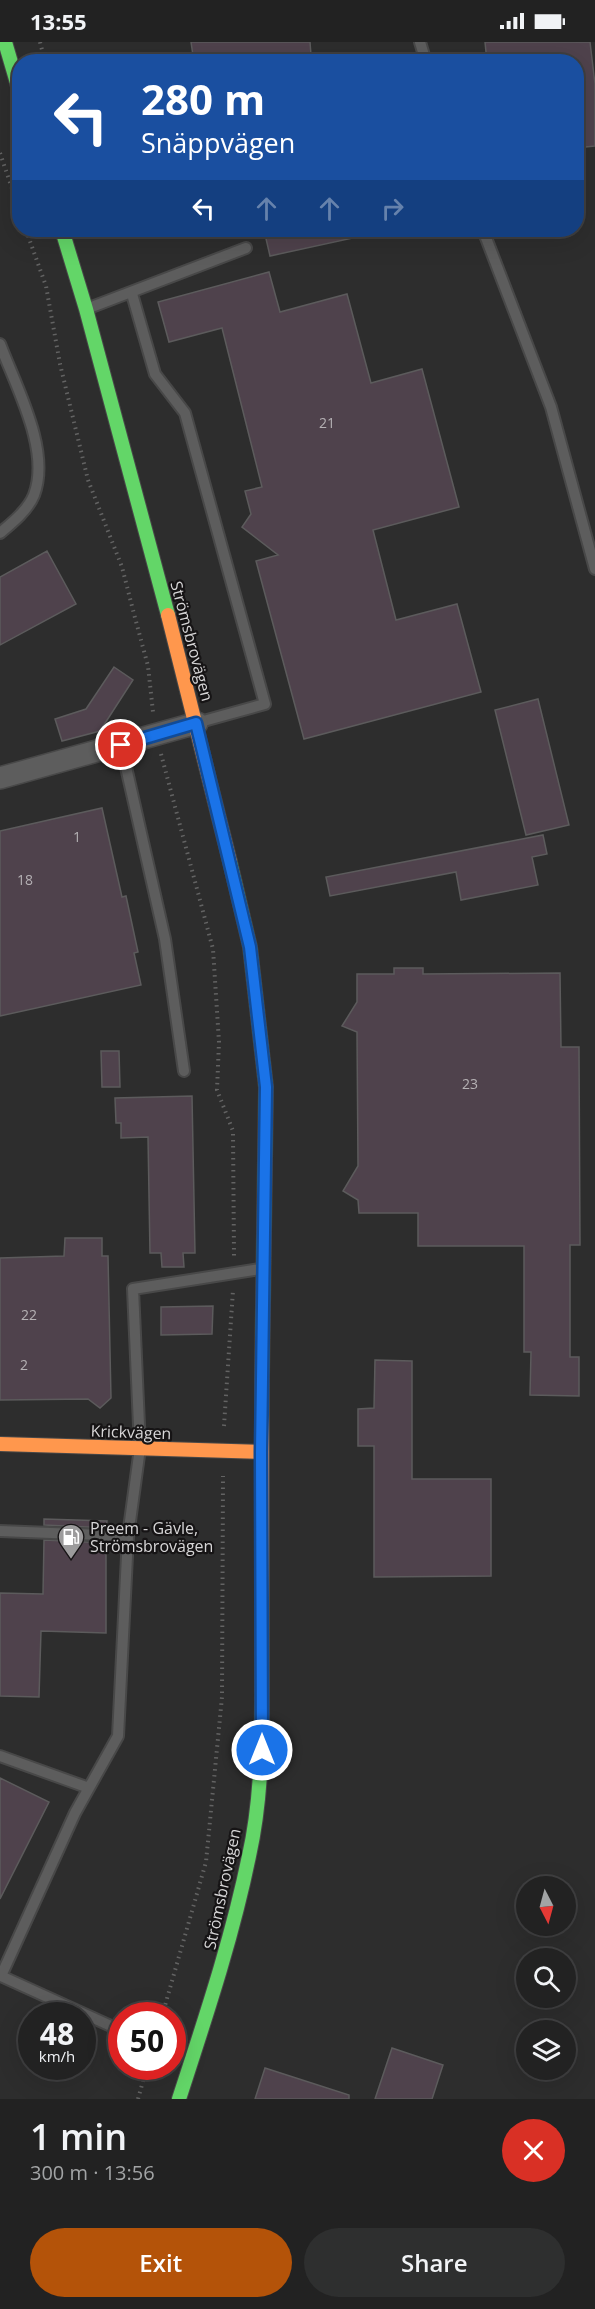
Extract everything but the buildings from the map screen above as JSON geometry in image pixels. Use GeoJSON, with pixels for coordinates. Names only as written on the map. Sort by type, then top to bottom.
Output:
{"type":"FeatureCollection","features":[{"type":"Feature","properties":{"kind":"main road"},"geometry":{"type":"LineString","coordinates":[[5,42],[12,66]]}},
{"type":"Feature","properties":{"kind":"main road","name":"Strömsbrovägen"},"geometry":{"type":"LineString","coordinates":[[64,237],[86,309],[196,723],[250,947],[266,1087],[261,1452],[262,1750],[250,1854],[225,1957],[186,2064],[179,2099]]}},
{"type":"Feature","properties":{"kind":"main road","name":"Krickvägen"},"geometry":{"type":"LineString","coordinates":[[0,1444],[223,1453],[261,1452]]}},
{"type":"Feature","properties":{"kind":"street"},"geometry":{"type":"LineString","coordinates":[[0,778],[196,723]]}},
{"type":"Feature","properties":{"kind":"lane"},"geometry":{"type":"LineString","coordinates":[[486,237],[551,407],[595,569]]}},
{"type":"Feature","properties":{"kind":"lane"},"geometry":{"type":"LineString","coordinates":[[86,309],[132,294],[246,248]]}},
{"type":"Feature","properties":{"kind":"lane"},"geometry":{"type":"LineString","coordinates":[[132,294],[155,374],[185,413],[265,704],[196,723]]}},
{"type":"Feature","properties":{"kind":"lane"},"geometry":{"type":"LineString","coordinates":[[0,344],[37,444],[39,473],[33,496],[15,520],[0,533]]}},
{"type":"Feature","properties":{"kind":"lane"},"geometry":{"type":"LineString","coordinates":[[121,745],[165,939],[184,1071]]}},
{"type":"Feature","properties":{"kind":"lane"},"geometry":{"type":"LineString","coordinates":[[108,2025],[1,1977],[89,1788],[118,1736],[128,1536],[140,1448],[133,1289],[263,1268]]}},
{"type":"Feature","properties":{"kind":"lane"},"geometry":{"type":"LineString","coordinates":[[0,1531],[128,1536]]}},
{"type":"Feature","properties":{"kind":"lane"},"geometry":{"type":"LineString","coordinates":[[0,1756],[89,1788]]}},
{"type":"Feature","properties":{"kind":"path"},"geometry":{"type":"LineString","coordinates":[[0,153],[12,188]]}},
{"type":"Feature","properties":{"kind":"path"},"geometry":{"type":"LineString","coordinates":[[28,237],[46,286],[60,364],[88,480],[122,567],[148,666],[156,735],[213,949],[219,1042],[217,1090],[233,1131],[234,1273],[223,1453],[222,1697],[206,1862],[166,2002]]}},
{"type":"Feature","properties":{"kind":"path"},"geometry":{"type":"LineString","coordinates":[[138,2099],[143,2080]]}},
{"type":"Feature","properties":{"kind":"traffic: fast"},"geometry":{"type":"LineString","coordinates":[[5,42],[12,66]]}},
{"type":"Feature","properties":{"kind":"traffic: fast"},"geometry":{"type":"LineString","coordinates":[[64,237],[86,309],[168,615]]}},
{"type":"Feature","properties":{"kind":"traffic: fast"},"geometry":{"type":"LineString","coordinates":[[230,862],[250,947],[266,1087],[262,1378]]}},
{"type":"Feature","properties":{"kind":"traffic: fast"},"geometry":{"type":"LineString","coordinates":[[179,2099],[226,1948],[249,1856],[258,1795],[262,1692]]}},
{"type":"Feature","properties":{"kind":"traffic: slow"},"geometry":{"type":"LineString","coordinates":[[168,615],[230,862]]}},
{"type":"Feature","properties":{"kind":"traffic: slow"},"geometry":{"type":"LineString","coordinates":[[262,1378],[262,1692]]}},
{"type":"Feature","properties":{"kind":"traffic: slow"},"geometry":{"type":"LineString","coordinates":[[0,1444],[261,1452]]}},
{"type":"Feature","properties":{"kind":"place","name":"Preem - Gävle, Strömsbrovägen"},"geometry":{"type":"Point","coordinates":[71,1560]}},
{"type":"Feature","properties":{"kind":"route"},"geometry":{"type":"LineString","coordinates":[[121,745],[196,723],[250,947],[266,1087],[261,1452],[262,1750]]}}]}
